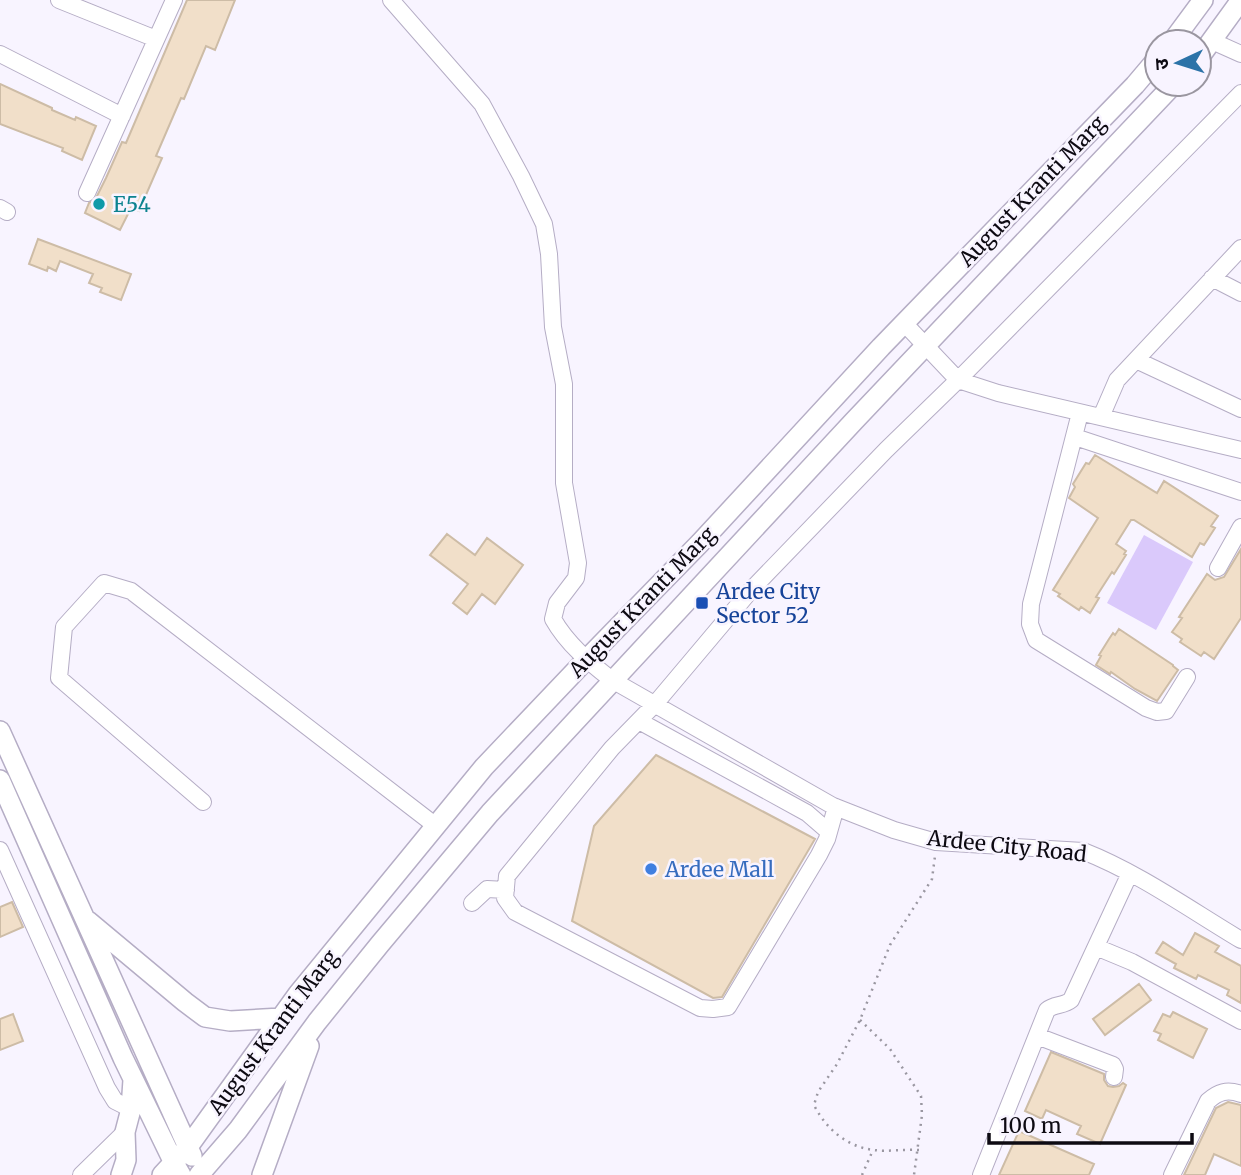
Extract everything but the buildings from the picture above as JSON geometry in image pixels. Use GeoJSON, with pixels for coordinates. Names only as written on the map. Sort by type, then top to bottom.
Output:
{"type":"FeatureCollection","features":[{"type":"Feature","properties":{"kind":"main road"},"geometry":{"type":"LineString","coordinates":[[1182,28],[1203,0]]}},
{"type":"Feature","properties":{"kind":"main road"},"geometry":{"type":"LineString","coordinates":[[1213,40],[1241,0]]}},
{"type":"Feature","properties":{"kind":"main road","name":"August Kranti Marg"},"geometry":{"type":"LineString","coordinates":[[186,1173],[188,1147],[281,1018],[484,767],[700,543],[904,323],[1143,76]]}},
{"type":"Feature","properties":{"kind":"main road","name":"August Kranti Marg"},"geometry":{"type":"LineString","coordinates":[[186,1173],[238,1130],[317,1023],[490,813],[925,346],[1161,98]]}},
{"type":"Feature","properties":{"kind":"main road"},"geometry":{"type":"LineString","coordinates":[[0,731],[188,1147],[186,1173]]}},
{"type":"Feature","properties":{"kind":"main road"},"geometry":{"type":"LineString","coordinates":[[0,780],[133,1080],[186,1173]]}},
{"type":"Feature","properties":{"kind":"main road"},"geometry":{"type":"LineString","coordinates":[[82,916],[205,1017],[230,1021],[281,1018]]}},
{"type":"Feature","properties":{"kind":"main road"},"geometry":{"type":"LineString","coordinates":[[262,1175],[317,1023]]}},
{"type":"Feature","properties":{"kind":"main road"},"geometry":{"type":"LineString","coordinates":[[121,1175],[126,1160],[125,1132],[131,1109],[133,1080]]}},
{"type":"Feature","properties":{"kind":"street"},"geometry":{"type":"LineString","coordinates":[[60,0],[156,39]]}},
{"type":"Feature","properties":{"kind":"street"},"geometry":{"type":"LineString","coordinates":[[87,193],[174,0]]}},
{"type":"Feature","properties":{"kind":"street","name":"Ardee City Road"},"geometry":{"type":"LineString","coordinates":[[391,0],[482,104],[522,176],[544,224],[549,254],[553,327],[564,384],[564,483],[578,563],[576,578],[556,603],[553,619],[586,660],[612,680],[836,807],[894,830],[936,842],[1083,851],[1130,873],[1241,940]]}},
{"type":"Feature","properties":{"kind":"street"},"geometry":{"type":"LineString","coordinates":[[1213,41],[1241,54]]}},
{"type":"Feature","properties":{"kind":"street"},"geometry":{"type":"LineString","coordinates":[[0,54],[122,116]]}},
{"type":"Feature","properties":{"kind":"street"},"geometry":{"type":"LineString","coordinates":[[836,807],[819,855],[728,1007],[700,1008],[515,912],[505,898],[507,876],[612,748],[654,704],[751,590],[1241,93]]}},
{"type":"Feature","properties":{"kind":"street"},"geometry":{"type":"LineString","coordinates":[[1101,417],[1117,380],[1241,248]]}},
{"type":"Feature","properties":{"kind":"street"},"geometry":{"type":"LineString","coordinates":[[1212,278],[1241,293]]}},
{"type":"Feature","properties":{"kind":"street"},"geometry":{"type":"LineString","coordinates":[[904,323],[958,380],[998,393],[1241,450]]}},
{"type":"Feature","properties":{"kind":"street"},"geometry":{"type":"LineString","coordinates":[[1136,360],[1241,409]]}},
{"type":"Feature","properties":{"kind":"street"},"geometry":{"type":"LineString","coordinates":[[1080,413],[1031,604],[1030,624],[1036,640],[1146,708],[1157,712],[1166,711],[1186,677]]}},
{"type":"Feature","properties":{"kind":"street"},"geometry":{"type":"LineString","coordinates":[[1075,437],[1241,492]]}},
{"type":"Feature","properties":{"kind":"street"},"geometry":{"type":"LineString","coordinates":[[1217,568],[1241,527]]}},
{"type":"Feature","properties":{"kind":"street"},"geometry":{"type":"LineString","coordinates":[[203,802],[59,678],[64,627],[104,583],[131,591],[436,826]]}},
{"type":"Feature","properties":{"kind":"street"},"geometry":{"type":"LineString","coordinates":[[639,721],[807,813],[829,832]]}},
{"type":"Feature","properties":{"kind":"street"},"geometry":{"type":"LineString","coordinates":[[0,850],[107,1088],[115,1101],[131,1109]]}},
{"type":"Feature","properties":{"kind":"street"},"geometry":{"type":"LineString","coordinates":[[981,1175],[1047,1010],[1051,1006],[1067,1004],[1071,1000],[1130,873]]}},
{"type":"Feature","properties":{"kind":"street"},"geometry":{"type":"LineString","coordinates":[[472,903],[487,889],[506,890]]}},
{"type":"Feature","properties":{"kind":"street"},"geometry":{"type":"LineString","coordinates":[[1096,947],[1132,962],[1241,1021]]}},
{"type":"Feature","properties":{"kind":"street"},"geometry":{"type":"LineString","coordinates":[[1037,1036],[1113,1065],[1114,1077]]}},
{"type":"Feature","properties":{"kind":"street"},"geometry":{"type":"LineString","coordinates":[[1172,1175],[1208,1101],[1217,1093],[1232,1091],[1241,1094]]}},
{"type":"Feature","properties":{"kind":"street"},"geometry":{"type":"LineString","coordinates":[[81,1175],[125,1132]]}},
{"type":"Feature","properties":{"kind":"path"},"geometry":{"type":"LineString","coordinates":[[919,1150],[873,1150],[843,1140],[821,1118],[814,1105],[818,1092],[837,1064],[860,1020],[890,945],[932,879],[936,842]]}},
{"type":"Feature","properties":{"kind":"path"},"geometry":{"type":"LineString","coordinates":[[860,1020],[890,1049],[921,1096],[919,1150],[914,1175]]}},
{"type":"Feature","properties":{"kind":"path"},"geometry":{"type":"LineString","coordinates":[[862,1175],[873,1150]]}},
{"type":"Feature","properties":{"kind":"shaded area"},"geometry":{"type":"Polygon","coordinates":[[[1144,535],[1193,562],[1156,630],[1107,603],[1144,535]]]}},
{"type":"Feature","properties":{"kind":"place","name":"E54"},"geometry":{"type":"Point","coordinates":[99,204]}},
{"type":"Feature","properties":{"kind":"place","name":"Ardee City Sector 52"},"geometry":{"type":"Point","coordinates":[702,603]}},
{"type":"Feature","properties":{"kind":"place","name":"Ardee Mall"},"geometry":{"type":"Point","coordinates":[651,869]}}]}
